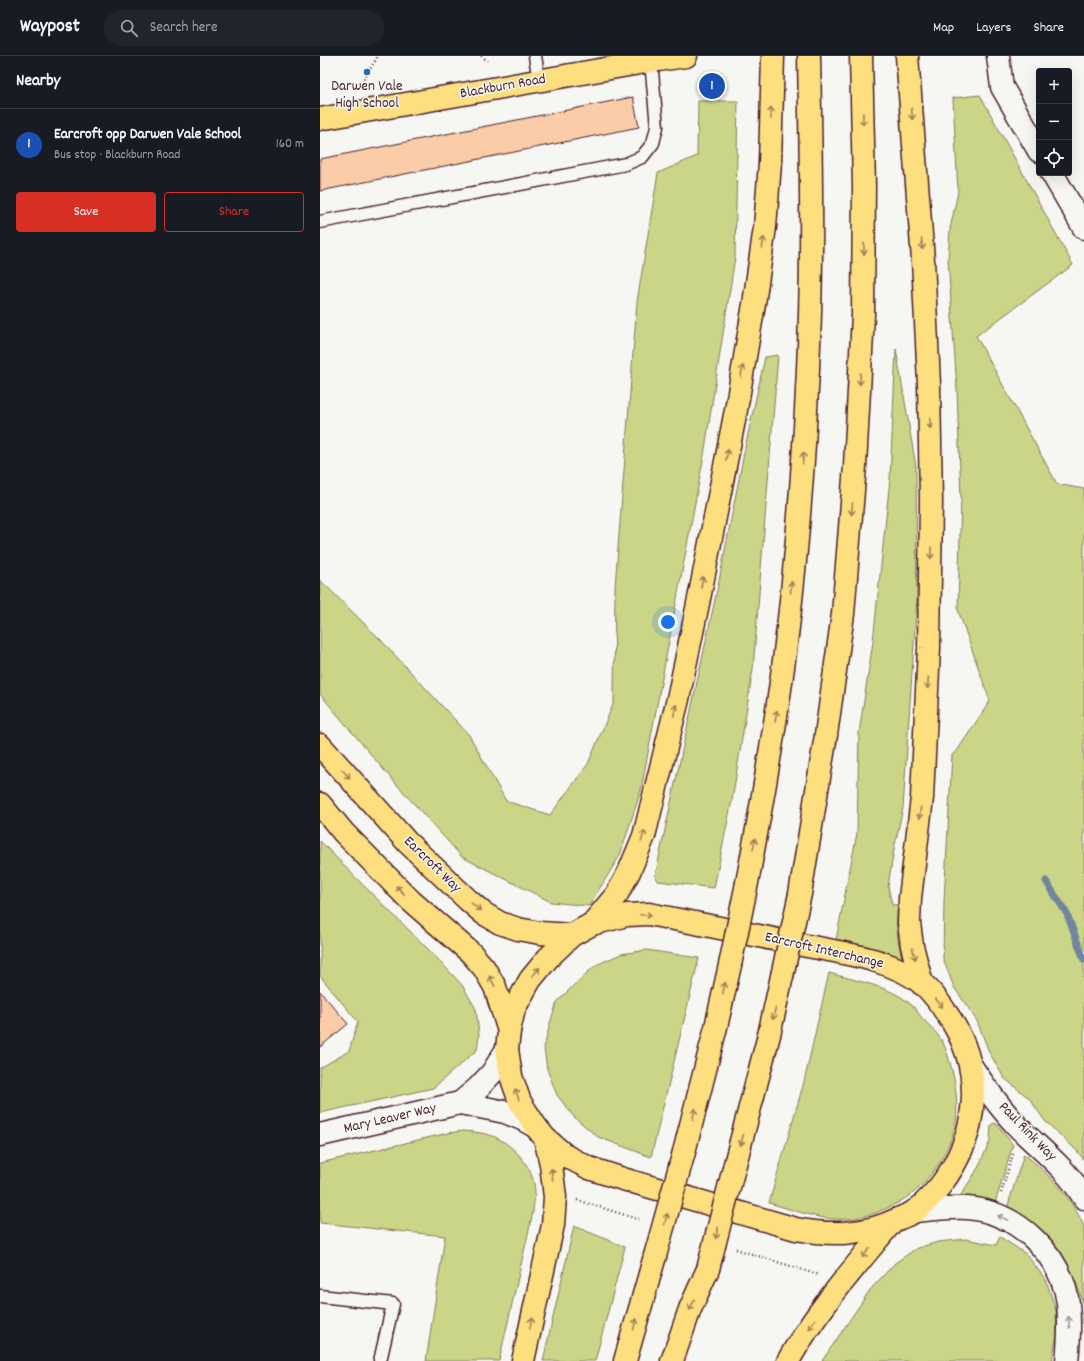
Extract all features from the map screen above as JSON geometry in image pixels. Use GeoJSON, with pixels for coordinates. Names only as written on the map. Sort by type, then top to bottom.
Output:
{"type":"FeatureCollection","features":[{"type":"Feature","properties":{"kind":"highway","name":"Blackburn Road"},"geometry":{"type":"LineString","coordinates":[[320,119],[686,56]]}},
{"type":"Feature","properties":{"kind":"highway"},"geometry":{"type":"LineString","coordinates":[[592,924],[617,894],[629,872],[644,836],[678,699],[736,410],[766,226],[770,163],[773,56]]}},
{"type":"Feature","properties":{"kind":"highway"},"geometry":{"type":"LineString","coordinates":[[625,1361],[684,1152],[730,965],[760,814],[777,709],[790,606],[801,488],[808,368],[811,247],[809,56]]}},
{"type":"Feature","properties":{"kind":"highway"},"geometry":{"type":"LineString","coordinates":[[672,1361],[690,1309],[708,1269],[769,1035],[800,894],[826,735],[843,614],[855,466],[863,315],[864,186],[861,56]]}},
{"type":"Feature","properties":{"kind":"highway"},"geometry":{"type":"LineString","coordinates":[[908,66],[923,260],[929,384],[931,502],[929,648],[922,798],[910,898],[909,923],[912,946],[922,984]]}},
{"type":"Feature","properties":{"kind":"highway","name":"Earcroft Way"},"geometry":{"type":"LineString","coordinates":[[320,745],[408,842],[483,913],[500,923],[518,929],[540,933],[572,935]]}},
{"type":"Feature","properties":{"kind":"highway"},"geometry":{"type":"LineString","coordinates":[[320,804],[344,833],[411,901],[471,953],[484,968],[495,987],[508,1040]]}},
{"type":"Feature","properties":{"kind":"highway","name":"Earcroft Interchange"},"geometry":{"type":"LineString","coordinates":[[627,914],[649,914],[864,958],[896,968],[922,984],[939,1002],[952,1020],[963,1042],[970,1066],[973,1093],[971,1122],[962,1150],[950,1173],[933,1194],[915,1211],[891,1223],[862,1232],[836,1234],[815,1233],[796,1229],[622,1179],[589,1168],[566,1156],[540,1133],[520,1102],[511,1076],[508,1040],[514,1009],[530,980],[548,958],[572,935],[592,924],[627,914]]}},
{"type":"Feature","properties":{"kind":"highway"},"geometry":{"type":"LineString","coordinates":[[523,1361],[553,1225],[555,1197],[551,1164],[540,1133]]}},
{"type":"Feature","properties":{"kind":"highway"},"geometry":{"type":"LineString","coordinates":[[788,1361],[834,1292],[891,1223]]}},
{"type":"Feature","properties":{"kind":"street"},"geometry":{"type":"LineString","coordinates":[[998,56],[1002,87],[1036,146]]}},
{"type":"Feature","properties":{"kind":"street"},"geometry":{"type":"LineString","coordinates":[[1054,176],[1084,228]]}},
{"type":"Feature","properties":{"kind":"street","name":"Mary Leaver Way"},"geometry":{"type":"LineString","coordinates":[[460,1103],[478,1088],[492,1073],[508,1040]]}},
{"type":"Feature","properties":{"kind":"street","name":"Paul Rink Way"},"geometry":{"type":"LineString","coordinates":[[970,1066],[1012,1121],[1061,1167],[1076,1185],[1084,1198]]}},
{"type":"Feature","properties":{"kind":"street","name":"Mary Leaver Way"},"geometry":{"type":"LineString","coordinates":[[320,1135],[460,1103],[505,1112],[522,1119],[540,1133]]}},
{"type":"Feature","properties":{"kind":"street"},"geometry":{"type":"LineString","coordinates":[[915,1211],[944,1208],[968,1208],[994,1214],[1014,1223],[1033,1237],[1049,1255],[1061,1277],[1068,1302],[1069,1332],[1067,1361]]}},
{"type":"Feature","properties":{"kind":"lane"},"geometry":{"type":"LineString","coordinates":[[534,56],[539,81]]}},
{"type":"Feature","properties":{"kind":"lane"},"geometry":{"type":"LineString","coordinates":[[320,222],[626,164],[642,157],[653,143],[657,127],[651,61]]}},
{"type":"Feature","properties":{"kind":"lane"},"geometry":{"type":"LineString","coordinates":[[320,1296],[393,1304],[380,1361]]}},
{"type":"Feature","properties":{"kind":"path"},"geometry":{"type":"LineString","coordinates":[[362,82],[378,56]]}},
{"type":"Feature","properties":{"kind":"path"},"geometry":{"type":"LineString","coordinates":[[481,56],[488,61]]}},
{"type":"Feature","properties":{"kind":"green space"},"geometry":{"type":"Polygon","coordinates":[[[980,95],[1073,265],[976,336],[1057,484],[1084,489],[1084,1160],[1077,1151],[1045,1121],[1029,1098],[1004,1078],[989,1052],[977,1021],[954,987],[943,959],[944,901],[952,755],[957,751],[990,701],[958,610],[961,498],[957,389],[948,259],[950,229],[958,192],[953,98],[980,95]]]}},
{"type":"Feature","properties":{"kind":"green space"},"geometry":{"type":"Polygon","coordinates":[[[698,101],[738,101],[735,257],[704,455],[641,790],[620,855],[589,906],[551,902],[462,857],[389,776],[320,694],[320,580],[379,638],[469,735],[506,801],[550,815],[588,764],[614,702],[615,587],[637,302],[658,173],[697,156],[698,101]]]}},
{"type":"Feature","properties":{"kind":"green space"},"geometry":{"type":"Polygon","coordinates":[[[896,349],[916,467],[917,598],[903,808],[888,886],[892,905],[898,905],[897,932],[902,958],[883,950],[836,940],[857,833],[859,733],[873,642],[890,479],[896,349]]]}},
{"type":"Feature","properties":{"kind":"green space"},"geometry":{"type":"Polygon","coordinates":[[[778,355],[753,669],[733,795],[714,888],[658,881],[655,876],[719,581],[745,448],[765,357],[778,355]]]}},
{"type":"Feature","properties":{"kind":"green space"},"geometry":{"type":"Polygon","coordinates":[[[320,841],[462,985],[476,1009],[479,1035],[477,1050],[433,1088],[320,1113],[320,1068],[349,1051],[358,1022],[320,976],[320,841]]]}},
{"type":"Feature","properties":{"kind":"green space"},"geometry":{"type":"Polygon","coordinates":[[[647,950],[699,958],[651,1157],[598,1137],[574,1117],[557,1095],[547,1069],[544,1048],[557,1002],[578,981],[596,965],[621,954],[647,950]]]}},
{"type":"Feature","properties":{"kind":"green space"},"geometry":{"type":"Polygon","coordinates":[[[829,973],[881,988],[900,996],[912,1005],[944,1044],[956,1089],[957,1102],[957,1115],[954,1130],[946,1150],[928,1179],[913,1193],[886,1209],[863,1217],[844,1219],[822,1218],[769,1203],[804,1082],[829,973]]]}},
{"type":"Feature","properties":{"kind":"green space"},"geometry":{"type":"Polygon","coordinates":[[[994,1123],[997,1124],[1013,1145],[995,1203],[963,1199],[961,1195],[978,1168],[990,1141],[991,1125],[994,1123]]]}},
{"type":"Feature","properties":{"kind":"green space"},"geometry":{"type":"Polygon","coordinates":[[[464,1131],[495,1137],[503,1141],[523,1160],[528,1167],[534,1184],[535,1195],[533,1212],[499,1361],[426,1361],[445,1236],[320,1223],[320,1163],[448,1133],[464,1131]]]}},
{"type":"Feature","properties":{"kind":"green space"},"geometry":{"type":"Polygon","coordinates":[[[1024,1154],[1059,1187],[1073,1206],[1084,1227],[1084,1311],[1074,1278],[1062,1254],[1048,1236],[1029,1221],[1007,1208],[1024,1154]]]}},
{"type":"Feature","properties":{"kind":"green space"},"geometry":{"type":"Polygon","coordinates":[[[574,1226],[625,1247],[595,1361],[543,1361],[574,1226]]]}},
{"type":"Feature","properties":{"kind":"green space"},"geometry":{"type":"Polygon","coordinates":[[[1000,1237],[1026,1254],[1046,1280],[1056,1310],[1057,1334],[1052,1361],[822,1361],[870,1290],[895,1263],[917,1248],[938,1242],[966,1239],[996,1245],[1000,1237]]]}},
{"type":"Feature","properties":{"kind":"building"},"geometry":{"type":"Polygon","coordinates":[[[633,97],[639,127],[320,191],[320,159],[633,97]]]}},
{"type":"Feature","properties":{"kind":"building"},"geometry":{"type":"Polygon","coordinates":[[[320,991],[348,1024],[320,1047],[320,991]]]}},
{"type":"Feature","properties":{"kind":"waterway"},"geometry":{"type":"LineString","coordinates":[[1046,881],[1067,914],[1084,960]]}},
{"type":"Feature","properties":{"kind":"place","name":"Darwen Vale High School"},"geometry":{"type":"Point","coordinates":[367,72]}},
{"type":"Feature","properties":{"kind":"place","name":"Earcroft opp Darwen Vale School"},"geometry":{"type":"Point","coordinates":[712,86]}}]}
